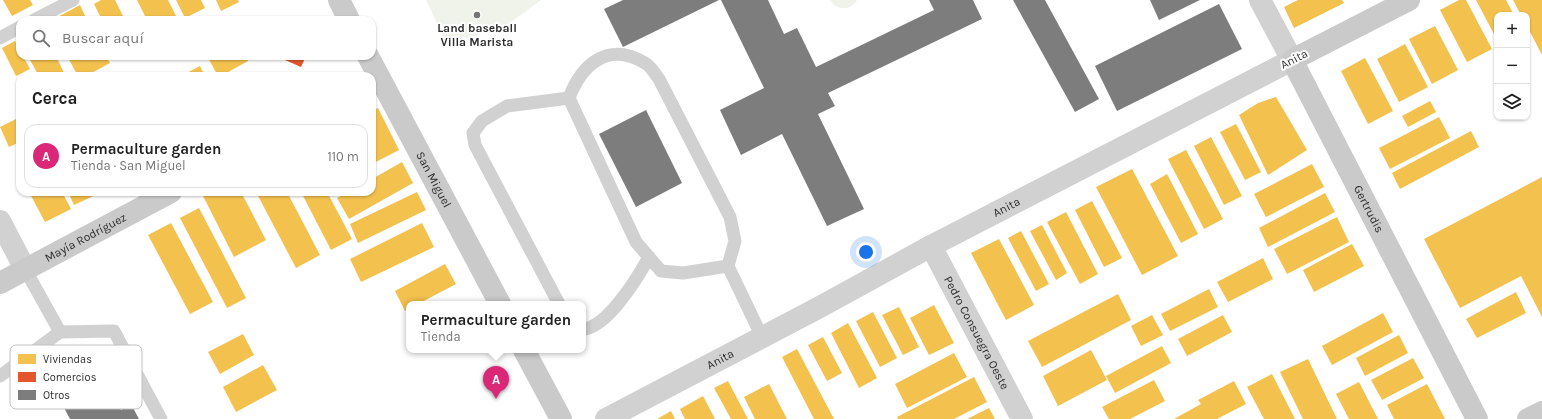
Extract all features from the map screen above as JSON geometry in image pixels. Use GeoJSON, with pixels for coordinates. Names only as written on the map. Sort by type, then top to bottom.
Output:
{"type":"FeatureCollection","features":[{"type":"Feature","properties":{"kind":"street"},"geometry":{"type":"LineString","coordinates":[[339,0],[347,16]]}},
{"type":"Feature","properties":{"kind":"street","name":"Gertrudis"},"geometry":{"type":"LineString","coordinates":[[1260,0],[1477,419]]}},
{"type":"Feature","properties":{"kind":"street","name":"Anita"},"geometry":{"type":"LineString","coordinates":[[606,419],[931,246],[1408,0]]}},
{"type":"Feature","properties":{"kind":"street","name":"San Miguel"},"geometry":{"type":"LineString","coordinates":[[369,60],[373,72]]}},
{"type":"Feature","properties":{"kind":"street","name":"San Miguel"},"geometry":{"type":"LineString","coordinates":[[376,83],[498,301]]}},
{"type":"Feature","properties":{"kind":"street","name":"Mayía Rodríguez"},"geometry":{"type":"LineString","coordinates":[[0,283],[163,196]]}},
{"type":"Feature","properties":{"kind":"street"},"geometry":{"type":"LineString","coordinates":[[0,221],[25,269]]}},
{"type":"Feature","properties":{"kind":"street","name":"Pedro Consuegra Oeste"},"geometry":{"type":"LineString","coordinates":[[931,246],[1022,419]]}},
{"type":"Feature","properties":{"kind":"street"},"geometry":{"type":"LineString","coordinates":[[526,353],[561,419]]}},
{"type":"Feature","properties":{"kind":"street"},"geometry":{"type":"LineString","coordinates":[[1528,419],[1542,412]]}},
{"type":"Feature","properties":{"kind":"lane"},"geometry":{"type":"LineString","coordinates":[[42,16],[73,0]]}},
{"type":"Feature","properties":{"kind":"lane"},"geometry":{"type":"LineString","coordinates":[[0,38],[16,30]]}},
{"type":"Feature","properties":{"kind":"lane"},"geometry":{"type":"LineString","coordinates":[[728,266],[684,273],[661,271],[636,242],[569,98],[574,84],[590,63],[608,56],[626,55],[646,63],[659,79],[730,217],[735,241],[728,266],[762,337]]}},
{"type":"Feature","properties":{"kind":"lane"},"geometry":{"type":"LineString","coordinates":[[557,301],[475,145],[473,133],[482,120],[507,106],[569,98]]}},
{"type":"Feature","properties":{"kind":"lane"},"geometry":{"type":"LineString","coordinates":[[586,329],[601,320],[623,298],[637,279],[649,257]]}},
{"type":"Feature","properties":{"kind":"lane"},"geometry":{"type":"LineString","coordinates":[[25,269],[60,332]]}},
{"type":"Feature","properties":{"kind":"lane"},"geometry":{"type":"LineString","coordinates":[[42,345],[60,332],[114,331],[121,345]]}},
{"type":"Feature","properties":{"kind":"lane"},"geometry":{"type":"LineString","coordinates":[[0,376],[10,369]]}},
{"type":"Feature","properties":{"kind":"lane"},"geometry":{"type":"LineString","coordinates":[[142,383],[161,419]]}},
{"type":"Feature","properties":{"kind":"shaded area","name":"Land baseball Villa Marista"},"geometry":{"type":"Polygon","coordinates":[[[426,0],[541,0],[507,25],[470,38],[443,36],[426,0]]]}},
{"type":"Feature","properties":{"kind":"shaded area"},"geometry":{"type":"Polygon","coordinates":[[[830,0],[857,0],[854,4],[847,8],[840,8],[833,4],[830,0]]]}},
{"type":"Feature","properties":{"kind":"building: Viviendas"},"geometry":{"type":"Polygon","coordinates":[[[3,0],[30,0],[33,5],[12,16],[3,0]]]}},
{"type":"Feature","properties":{"kind":"building: Viviendas"},"geometry":{"type":"Polygon","coordinates":[[[101,0],[115,0],[123,16],[100,16],[94,4],[101,0]]]}},
{"type":"Feature","properties":{"kind":"building: Viviendas"},"geometry":{"type":"Polygon","coordinates":[[[137,0],[168,0],[176,16],[145,16],[137,0]]]}},
{"type":"Feature","properties":{"kind":"building: Viviendas"},"geometry":{"type":"Polygon","coordinates":[[[176,0],[201,0],[205,8],[189,16],[184,16],[176,0]]]}},
{"type":"Feature","properties":{"kind":"building: Viviendas"},"geometry":{"type":"Polygon","coordinates":[[[216,0],[238,0],[239,2],[221,11],[216,0]]]}},
{"type":"Feature","properties":{"kind":"building: Viviendas"},"geometry":{"type":"Polygon","coordinates":[[[1298,0],[1342,0],[1344,3],[1294,28],[1284,7],[1298,0]]]}},
{"type":"Feature","properties":{"kind":"building: Viviendas"},"geometry":{"type":"Polygon","coordinates":[[[1459,0],[1466,0],[1492,49],[1467,62],[1440,10],[1459,0]]]}},
{"type":"Feature","properties":{"kind":"building: Viviendas"},"geometry":{"type":"Polygon","coordinates":[[[1476,0],[1506,0],[1512,12],[1494,12],[1494,34],[1476,0]]]}},
{"type":"Feature","properties":{"kind":"building: Viviendas"},"geometry":{"type":"Polygon","coordinates":[[[1513,0],[1542,0],[1542,55],[1530,32],[1530,12],[1519,12],[1513,0]]]}},
{"type":"Feature","properties":{"kind":"building: Viviendas"},"geometry":{"type":"Polygon","coordinates":[[[80,5],[85,16],[59,16],[80,5]]]}},
{"type":"Feature","properties":{"kind":"building: Viviendas"},"geometry":{"type":"Polygon","coordinates":[[[1435,26],[1458,70],[1432,84],[1409,39],[1435,26]]]}},
{"type":"Feature","properties":{"kind":"building: Viviendas"},"geometry":{"type":"Polygon","coordinates":[[[15,41],[16,60],[25,60],[30,69],[24,72],[16,72],[16,76],[2,48],[15,41]]]}},
{"type":"Feature","properties":{"kind":"building: Viviendas"},"geometry":{"type":"Polygon","coordinates":[[[1405,44],[1428,87],[1399,102],[1377,59],[1405,44]]]}},
{"type":"Feature","properties":{"kind":"building: Viviendas"},"geometry":{"type":"Polygon","coordinates":[[[1365,58],[1393,111],[1368,124],[1341,71],[1365,58]]]}},
{"type":"Feature","properties":{"kind":"building: Viviendas"},"geometry":{"type":"Polygon","coordinates":[[[30,60],[58,60],[64,72],[37,72],[30,60]]]}},
{"type":"Feature","properties":{"kind":"building: Viviendas"},"geometry":{"type":"Polygon","coordinates":[[[69,60],[108,60],[110,63],[93,72],[76,72],[69,60]]]}},
{"type":"Feature","properties":{"kind":"building: Viviendas"},"geometry":{"type":"Polygon","coordinates":[[[209,60],[248,61],[228,72],[216,72],[209,60]]]}},
{"type":"Feature","properties":{"kind":"building: Viviendas"},"geometry":{"type":"Polygon","coordinates":[[[200,66],[203,72],[189,72],[200,66]]]}},
{"type":"Feature","properties":{"kind":"building: Viviendas"},"geometry":{"type":"Polygon","coordinates":[[[1276,97],[1307,150],[1268,175],[1239,115],[1258,103],[1276,97]]]}},
{"type":"Feature","properties":{"kind":"building: Viviendas"},"geometry":{"type":"Polygon","coordinates":[[[1430,101],[1436,112],[1408,127],[1402,116],[1430,101]]]}},
{"type":"Feature","properties":{"kind":"building: Viviendas"},"geometry":{"type":"Polygon","coordinates":[[[378,108],[399,150],[376,162],[376,109],[378,108]]]}},
{"type":"Feature","properties":{"kind":"building: Viviendas"},"geometry":{"type":"Polygon","coordinates":[[[1439,117],[1450,138],[1390,169],[1379,148],[1439,117]]]}},
{"type":"Feature","properties":{"kind":"building: Viviendas"},"geometry":{"type":"Polygon","coordinates":[[[16,119],[16,144],[9,147],[0,127],[16,119]]]}},
{"type":"Feature","properties":{"kind":"building: Viviendas"},"geometry":{"type":"Polygon","coordinates":[[[1236,124],[1261,172],[1245,180],[1220,132],[1236,124]]]}},
{"type":"Feature","properties":{"kind":"building: Viviendas"},"geometry":{"type":"Polygon","coordinates":[[[1471,131],[1479,147],[1400,189],[1392,173],[1471,131]]]}},
{"type":"Feature","properties":{"kind":"building: Viviendas"},"geometry":{"type":"Polygon","coordinates":[[[1211,137],[1242,196],[1224,205],[1194,146],[1211,137]]]}},
{"type":"Feature","properties":{"kind":"building: Viviendas"},"geometry":{"type":"Polygon","coordinates":[[[1186,150],[1223,219],[1204,229],[1168,159],[1186,150]]]}},
{"type":"Feature","properties":{"kind":"building: Viviendas"},"geometry":{"type":"Polygon","coordinates":[[[402,162],[413,183],[349,219],[337,198],[341,196],[376,196],[376,177],[402,162]]]}},
{"type":"Feature","properties":{"kind":"building: Viviendas"},"geometry":{"type":"Polygon","coordinates":[[[1312,164],[1324,187],[1266,217],[1254,194],[1312,164]]]}},
{"type":"Feature","properties":{"kind":"building: Viviendas"},"geometry":{"type":"Polygon","coordinates":[[[1132,169],[1178,256],[1142,275],[1096,187],[1132,169]]]}},
{"type":"Feature","properties":{"kind":"building: Viviendas"},"geometry":{"type":"Polygon","coordinates":[[[1167,174],[1198,234],[1181,243],[1150,184],[1167,174]]]}},
{"type":"Feature","properties":{"kind":"building: Viviendas"},"geometry":{"type":"Polygon","coordinates":[[[1542,177],[1542,317],[1521,276],[1460,308],[1424,239],[1542,177]]]}},
{"type":"Feature","properties":{"kind":"building: Viviendas"},"geometry":{"type":"Polygon","coordinates":[[[417,192],[426,210],[358,243],[350,224],[417,192]]]}},
{"type":"Feature","properties":{"kind":"building: Viviendas"},"geometry":{"type":"Polygon","coordinates":[[[1325,193],[1335,212],[1268,247],[1259,228],[1325,193]]]}},
{"type":"Feature","properties":{"kind":"building: Viviendas"},"geometry":{"type":"Polygon","coordinates":[[[31,196],[64,196],[71,209],[45,222],[31,196]]]}},
{"type":"Feature","properties":{"kind":"building: Viviendas"},"geometry":{"type":"Polygon","coordinates":[[[70,196],[93,196],[74,205],[70,196]]]}},
{"type":"Feature","properties":{"kind":"building: Viviendas"},"geometry":{"type":"Polygon","coordinates":[[[203,196],[243,196],[266,240],[234,257],[203,196]]]}},
{"type":"Feature","properties":{"kind":"building: Viviendas"},"geometry":{"type":"Polygon","coordinates":[[[258,196],[289,196],[320,255],[296,268],[258,196]]]}},
{"type":"Feature","properties":{"kind":"building: Viviendas"},"geometry":{"type":"Polygon","coordinates":[[[303,196],[329,196],[352,239],[331,250],[303,196]]]}},
{"type":"Feature","properties":{"kind":"building: Viviendas"},"geometry":{"type":"Polygon","coordinates":[[[1092,201],[1122,258],[1104,267],[1075,210],[1092,201]]]}},
{"type":"Feature","properties":{"kind":"building: Viviendas"},"geometry":{"type":"Polygon","coordinates":[[[199,208],[246,298],[227,308],[180,218],[199,208]]]}},
{"type":"Feature","properties":{"kind":"building: Viviendas"},"geometry":{"type":"Polygon","coordinates":[[[1066,212],[1098,274],[1080,284],[1047,222],[1066,212]]]}},
{"type":"Feature","properties":{"kind":"building: Viviendas"},"geometry":{"type":"Polygon","coordinates":[[[1337,217],[1349,242],[1287,274],[1274,249],[1337,217]]]}},
{"type":"Feature","properties":{"kind":"building: Viviendas"},"geometry":{"type":"Polygon","coordinates":[[[171,223],[213,302],[190,314],[148,235],[171,223]]]}},
{"type":"Feature","properties":{"kind":"building: Viviendas"},"geometry":{"type":"Polygon","coordinates":[[[422,223],[434,247],[361,282],[350,259],[422,223]]]}},
{"type":"Feature","properties":{"kind":"building: Viviendas"},"geometry":{"type":"Polygon","coordinates":[[[1042,225],[1067,273],[1056,280],[1030,231],[1042,225]]]}},
{"type":"Feature","properties":{"kind":"building: Viviendas"},"geometry":{"type":"Polygon","coordinates":[[[1021,231],[1049,284],[1036,291],[1008,238],[1021,231]]]}},
{"type":"Feature","properties":{"kind":"building: Viviendas"},"geometry":{"type":"Polygon","coordinates":[[[999,239],[1034,305],[1006,320],[971,253],[999,239]]]}},
{"type":"Feature","properties":{"kind":"building: Viviendas"},"geometry":{"type":"Polygon","coordinates":[[[1352,244],[1364,266],[1314,292],[1303,270],[1352,244]]]}},
{"type":"Feature","properties":{"kind":"building: Viviendas"},"geometry":{"type":"Polygon","coordinates":[[[1263,258],[1273,279],[1228,302],[1217,282],[1263,258]]]}},
{"type":"Feature","properties":{"kind":"building: Viviendas"},"geometry":{"type":"Polygon","coordinates":[[[445,264],[456,284],[424,301],[406,301],[405,311],[395,291],[445,264]]]}},
{"type":"Feature","properties":{"kind":"building: Viviendas"},"geometry":{"type":"Polygon","coordinates":[[[1209,289],[1218,307],[1170,331],[1161,314],[1209,289]]]}},
{"type":"Feature","properties":{"kind":"building: Viviendas"},"geometry":{"type":"Polygon","coordinates":[[[1516,292],[1526,313],[1477,338],[1466,319],[1516,292]]]}},
{"type":"Feature","properties":{"kind":"building: Viviendas"},"geometry":{"type":"Polygon","coordinates":[[[1118,294],[1131,320],[1042,367],[1028,341],[1118,294]]]}},
{"type":"Feature","properties":{"kind":"building: Viviendas"},"geometry":{"type":"Polygon","coordinates":[[[934,305],[954,343],[929,355],[910,318],[934,305]]]}},
{"type":"Feature","properties":{"kind":"building: Viviendas"},"geometry":{"type":"Polygon","coordinates":[[[899,307],[919,347],[903,355],[882,315],[899,307]]]}},
{"type":"Feature","properties":{"kind":"building: Viviendas"},"geometry":{"type":"Polygon","coordinates":[[[873,312],[897,358],[880,367],[856,321],[873,312]]]}},
{"type":"Feature","properties":{"kind":"building: Viviendas"},"geometry":{"type":"Polygon","coordinates":[[[1383,313],[1393,332],[1332,365],[1322,346],[1383,313]]]}},
{"type":"Feature","properties":{"kind":"building: Viviendas"},"geometry":{"type":"Polygon","coordinates":[[[1152,315],[1163,335],[1141,346],[1131,326],[1152,315]]]}},
{"type":"Feature","properties":{"kind":"building: Viviendas"},"geometry":{"type":"Polygon","coordinates":[[[1223,315],[1232,332],[1187,356],[1178,339],[1223,315]]]}},
{"type":"Feature","properties":{"kind":"building: Viviendas"},"geometry":{"type":"Polygon","coordinates":[[[848,323],[877,378],[859,388],[831,333],[848,323]]]}},
{"type":"Feature","properties":{"kind":"building: Viviendas"},"geometry":{"type":"Polygon","coordinates":[[[243,334],[254,355],[220,374],[208,352],[243,334]]]}},
{"type":"Feature","properties":{"kind":"building: Viviendas"},"geometry":{"type":"Polygon","coordinates":[[[1399,335],[1408,353],[1365,376],[1356,358],[1399,335]]]}},
{"type":"Feature","properties":{"kind":"building: Viviendas"},"geometry":{"type":"Polygon","coordinates":[[[823,337],[842,373],[827,381],[808,345],[823,337]]]}},
{"type":"Feature","properties":{"kind":"building: Viviendas"},"geometry":{"type":"Polygon","coordinates":[[[1162,346],[1171,363],[1115,393],[1106,376],[1162,346]]]}},
{"type":"Feature","properties":{"kind":"building: Viviendas"},"geometry":{"type":"Polygon","coordinates":[[[797,349],[834,419],[814,419],[782,357],[797,349]]]}},
{"type":"Feature","properties":{"kind":"building: Viviendas"},"geometry":{"type":"Polygon","coordinates":[[[1091,350],[1107,380],[1058,406],[1043,376],[1091,350]]]}},
{"type":"Feature","properties":{"kind":"building: Viviendas"},"geometry":{"type":"Polygon","coordinates":[[[954,353],[967,377],[907,408],[895,384],[954,353]]]}},
{"type":"Feature","properties":{"kind":"building: Viviendas"},"geometry":{"type":"Polygon","coordinates":[[[1413,358],[1424,378],[1382,400],[1371,380],[1413,358]]]}},
{"type":"Feature","properties":{"kind":"building: Viviendas"},"geometry":{"type":"Polygon","coordinates":[[[1308,359],[1337,419],[1303,419],[1280,372],[1308,359]]]}},
{"type":"Feature","properties":{"kind":"building: Viviendas"},"geometry":{"type":"Polygon","coordinates":[[[263,365],[277,390],[236,412],[223,387],[263,365]]]}},
{"type":"Feature","properties":{"kind":"building: Viviendas"},"geometry":{"type":"Polygon","coordinates":[[[1272,374],[1295,419],[1264,419],[1247,387],[1272,374]]]}},
{"type":"Feature","properties":{"kind":"building: Viviendas"},"geometry":{"type":"Polygon","coordinates":[[[974,377],[987,402],[954,419],[898,419],[897,417],[974,377]]]}},
{"type":"Feature","properties":{"kind":"building: Viviendas"},"geometry":{"type":"Polygon","coordinates":[[[1154,380],[1165,401],[1130,419],[1109,419],[1102,407],[1154,380]]]}},
{"type":"Feature","properties":{"kind":"building: Viviendas"},"geometry":{"type":"Polygon","coordinates":[[[728,381],[748,419],[731,419],[714,388],[728,381]]]}},
{"type":"Feature","properties":{"kind":"building: Viviendas"},"geometry":{"type":"Polygon","coordinates":[[[1234,381],[1246,404],[1217,419],[1174,419],[1201,404],[1198,400],[1234,381]]]}},
{"type":"Feature","properties":{"kind":"building: Viviendas"},"geometry":{"type":"Polygon","coordinates":[[[1359,382],[1378,419],[1349,419],[1336,394],[1359,382]]]}},
{"type":"Feature","properties":{"kind":"building: Viviendas"},"geometry":{"type":"Polygon","coordinates":[[[769,384],[787,419],[755,419],[744,397],[769,384]]]}},
{"type":"Feature","properties":{"kind":"building: Viviendas"},"geometry":{"type":"Polygon","coordinates":[[[1427,384],[1445,419],[1394,419],[1387,405],[1427,384]]]}},
{"type":"Feature","properties":{"kind":"building: Viviendas"},"geometry":{"type":"Polygon","coordinates":[[[703,396],[715,419],[685,419],[680,409],[703,396]]]}},
{"type":"Feature","properties":{"kind":"building: Viviendas"},"geometry":{"type":"Polygon","coordinates":[[[989,408],[995,419],[967,419],[989,408]]]}},
{"type":"Feature","properties":{"kind":"building: Viviendas"},"geometry":{"type":"Polygon","coordinates":[[[671,411],[675,419],[657,419],[671,411]]]}},
{"type":"Feature","properties":{"kind":"building: Comercios"},"geometry":{"type":"Polygon","coordinates":[[[285,60],[304,60],[301,67],[285,60]]]}},
{"type":"Feature","properties":{"kind":"building: Otros"},"geometry":{"type":"Polygon","coordinates":[[[623,0],[719,0],[623,47],[604,9],[623,0]]]}},
{"type":"Feature","properties":{"kind":"building: Otros"},"geometry":{"type":"Polygon","coordinates":[[[721,0],[768,0],[784,34],[797,28],[816,67],[934,10],[929,0],[973,0],[982,19],[828,93],[835,106],[818,114],[864,209],[827,226],[782,134],[741,155],[720,110],[764,88],[721,0]]]}},
{"type":"Feature","properties":{"kind":"building: Otros"},"geometry":{"type":"Polygon","coordinates":[[[1013,0],[1045,0],[1099,99],[1075,112],[1013,0]]]}},
{"type":"Feature","properties":{"kind":"building: Otros"},"geometry":{"type":"Polygon","coordinates":[[[1150,0],[1200,0],[1159,20],[1150,0]]]}},
{"type":"Feature","properties":{"kind":"building: Otros"},"geometry":{"type":"Polygon","coordinates":[[[1219,4],[1242,49],[1117,111],[1095,66],[1219,4]]]}},
{"type":"Feature","properties":{"kind":"building: Otros"},"geometry":{"type":"Polygon","coordinates":[[[646,110],[682,183],[636,207],[599,134],[646,110]]]}},
{"type":"Feature","properties":{"kind":"building: Otros"},"geometry":{"type":"Polygon","coordinates":[[[65,409],[134,409],[139,419],[70,419],[65,409]]]}},
{"type":"Feature","properties":{"kind":"place","name":"Land baseball Villa Marista"},"geometry":{"type":"Point","coordinates":[477,15]}},
{"type":"Feature","properties":{"kind":"place","name":"Permaculture garden"},"geometry":{"type":"Point","coordinates":[496,399]}}]}
